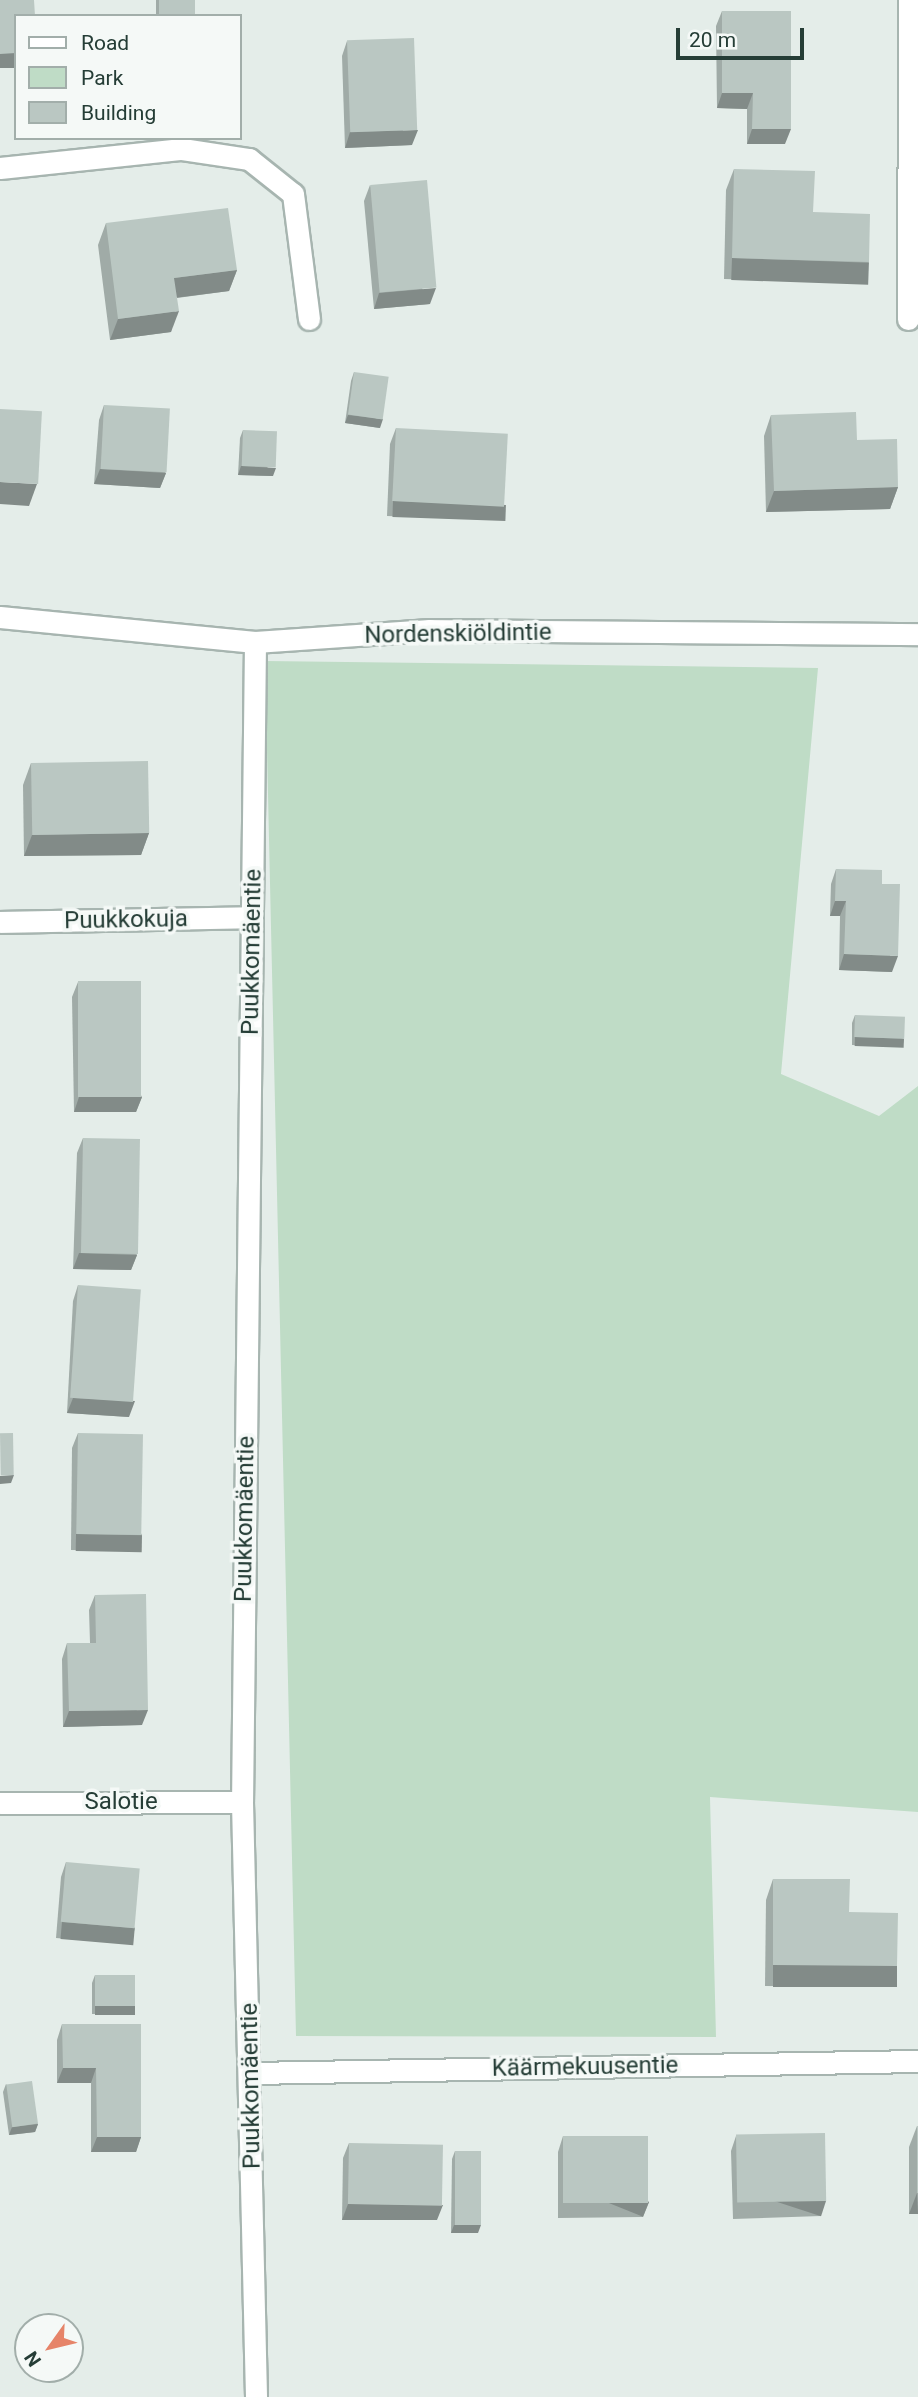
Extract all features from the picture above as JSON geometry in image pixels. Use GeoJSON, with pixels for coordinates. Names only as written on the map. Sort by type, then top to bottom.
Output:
{"type":"FeatureCollection","features":[{"type":"Feature","properties":{"kind":"street"},"geometry":{"type":"LineString","coordinates":[[908,319],[914,58],[909,0]]}},
{"type":"Feature","properties":{"kind":"street"},"geometry":{"type":"LineString","coordinates":[[0,168],[182,149],[249,159],[293,194],[309,319]]}},
{"type":"Feature","properties":{"kind":"street","name":"Nordenskiöldintie"},"geometry":{"type":"LineString","coordinates":[[0,617],[255,642],[430,630],[918,634]]}},
{"type":"Feature","properties":{"kind":"street","name":"Puukkomäentie"},"geometry":{"type":"LineString","coordinates":[[255,642],[242,1802],[251,2073],[256,2397]]}},
{"type":"Feature","properties":{"kind":"street","name":"Puukkokuja"},"geometry":{"type":"LineString","coordinates":[[0,922],[252,918]]}},
{"type":"Feature","properties":{"kind":"street","name":"Salotie"},"geometry":{"type":"LineString","coordinates":[[0,1803],[242,1802]]}},
{"type":"Feature","properties":{"kind":"street","name":"Käärmekuusentie"},"geometry":{"type":"LineString","coordinates":[[251,2073],[918,2061]]}},
{"type":"Feature","properties":{"kind":"green space"},"geometry":{"type":"Polygon","coordinates":[[[265,661],[818,668],[781,1074],[879,1116],[918,1086],[918,1812],[710,1797],[716,2037],[296,2036],[265,661]]]}},
{"type":"Feature","properties":{"kind":"building"},"geometry":{"type":"Polygon","coordinates":[[[0,0],[34,0],[35,14],[14,14],[14,53],[0,54],[0,0]]]}},
{"type":"Feature","properties":{"kind":"building"},"geometry":{"type":"Polygon","coordinates":[[[159,0],[195,0],[195,14],[159,14],[159,0]]]}},
{"type":"Feature","properties":{"kind":"building"},"geometry":{"type":"Polygon","coordinates":[[[722,11],[791,11],[791,129],[752,129],[753,93],[722,93],[722,11]]]}},
{"type":"Feature","properties":{"kind":"building"},"geometry":{"type":"Polygon","coordinates":[[[414,38],[417,130],[350,132],[347,40],[414,38]]]}},
{"type":"Feature","properties":{"kind":"building"},"geometry":{"type":"Polygon","coordinates":[[[734,169],[815,171],[813,212],[870,214],[869,262],[732,258],[734,169]]]}},
{"type":"Feature","properties":{"kind":"building"},"geometry":{"type":"Polygon","coordinates":[[[427,180],[436,288],[380,293],[370,185],[427,180]]]}},
{"type":"Feature","properties":{"kind":"building"},"geometry":{"type":"Polygon","coordinates":[[[228,208],[237,270],[174,278],[179,311],[118,319],[106,223],[228,208]]]}},
{"type":"Feature","properties":{"kind":"building"},"geometry":{"type":"Polygon","coordinates":[[[354,372],[389,377],[383,419],[348,415],[354,372]]]}},
{"type":"Feature","properties":{"kind":"building"},"geometry":{"type":"Polygon","coordinates":[[[104,405],[170,408],[167,472],[101,469],[104,405]]]}},
{"type":"Feature","properties":{"kind":"building"},"geometry":{"type":"Polygon","coordinates":[[[0,409],[42,411],[38,484],[0,482],[0,409]]]}},
{"type":"Feature","properties":{"kind":"building"},"geometry":{"type":"Polygon","coordinates":[[[856,412],[857,440],[897,439],[898,487],[774,491],[771,415],[856,412]]]}},
{"type":"Feature","properties":{"kind":"building"},"geometry":{"type":"Polygon","coordinates":[[[396,428],[508,434],[504,507],[392,501],[396,428]]]}},
{"type":"Feature","properties":{"kind":"building"},"geometry":{"type":"Polygon","coordinates":[[[243,430],[277,431],[276,467],[242,466],[243,430]]]}},
{"type":"Feature","properties":{"kind":"building"},"geometry":{"type":"Polygon","coordinates":[[[148,761],[149,833],[32,835],[31,763],[148,761]]]}},
{"type":"Feature","properties":{"kind":"building"},"geometry":{"type":"Polygon","coordinates":[[[836,869],[882,870],[882,884],[900,884],[898,956],[844,954],[846,901],[835,901],[836,869]]]}},
{"type":"Feature","properties":{"kind":"building"},"geometry":{"type":"Polygon","coordinates":[[[78,981],[141,981],[141,1097],[78,1097],[78,981]]]}},
{"type":"Feature","properties":{"kind":"building"},"geometry":{"type":"Polygon","coordinates":[[[855,1015],[905,1017],[904,1039],[854,1037],[855,1015]]]}},
{"type":"Feature","properties":{"kind":"building"},"geometry":{"type":"Polygon","coordinates":[[[83,1138],[140,1139],[138,1254],[81,1253],[83,1138]]]}},
{"type":"Feature","properties":{"kind":"building"},"geometry":{"type":"Polygon","coordinates":[[[78,1285],[141,1289],[133,1402],[70,1398],[78,1285]]]}},
{"type":"Feature","properties":{"kind":"building"},"geometry":{"type":"Polygon","coordinates":[[[0,1433],[13,1433],[14,1475],[1,1475],[0,1433]]]}},
{"type":"Feature","properties":{"kind":"building"},"geometry":{"type":"Polygon","coordinates":[[[78,1433],[143,1434],[141,1535],[76,1534],[78,1433]]]}},
{"type":"Feature","properties":{"kind":"building"},"geometry":{"type":"Polygon","coordinates":[[[146,1594],[148,1710],[69,1711],[67,1643],[96,1643],[95,1595],[146,1594]]]}},
{"type":"Feature","properties":{"kind":"building"},"geometry":{"type":"Polygon","coordinates":[[[66,1862],[140,1868],[134,1928],[61,1922],[66,1862]]]}},
{"type":"Feature","properties":{"kind":"building"},"geometry":{"type":"Polygon","coordinates":[[[773,1879],[850,1879],[849,1912],[898,1913],[897,1966],[773,1965],[773,1879]]]}},
{"type":"Feature","properties":{"kind":"building"},"geometry":{"type":"Polygon","coordinates":[[[95,1975],[135,1975],[135,2006],[95,2006],[95,1975]]]}},
{"type":"Feature","properties":{"kind":"building"},"geometry":{"type":"Polygon","coordinates":[[[62,2024],[141,2024],[141,2137],[97,2137],[96,2068],[63,2068],[62,2024]]]}},
{"type":"Feature","properties":{"kind":"building"},"geometry":{"type":"Polygon","coordinates":[[[32,2081],[38,2124],[12,2127],[6,2085],[32,2081]]]}},
{"type":"Feature","properties":{"kind":"building"},"geometry":{"type":"Polygon","coordinates":[[[918,2126],[918,2193],[917,2193],[918,2126]]]}},
{"type":"Feature","properties":{"kind":"building"},"geometry":{"type":"Polygon","coordinates":[[[825,2133],[826,2201],[737,2203],[736,2135],[825,2133]]]}},
{"type":"Feature","properties":{"kind":"building"},"geometry":{"type":"Polygon","coordinates":[[[563,2136],[648,2136],[648,2203],[563,2203],[563,2136]]]}},
{"type":"Feature","properties":{"kind":"building"},"geometry":{"type":"Polygon","coordinates":[[[349,2143],[443,2145],[442,2206],[348,2204],[349,2143]]]}},
{"type":"Feature","properties":{"kind":"building"},"geometry":{"type":"Polygon","coordinates":[[[455,2151],[481,2151],[481,2225],[455,2225],[455,2151]]]}}]}
